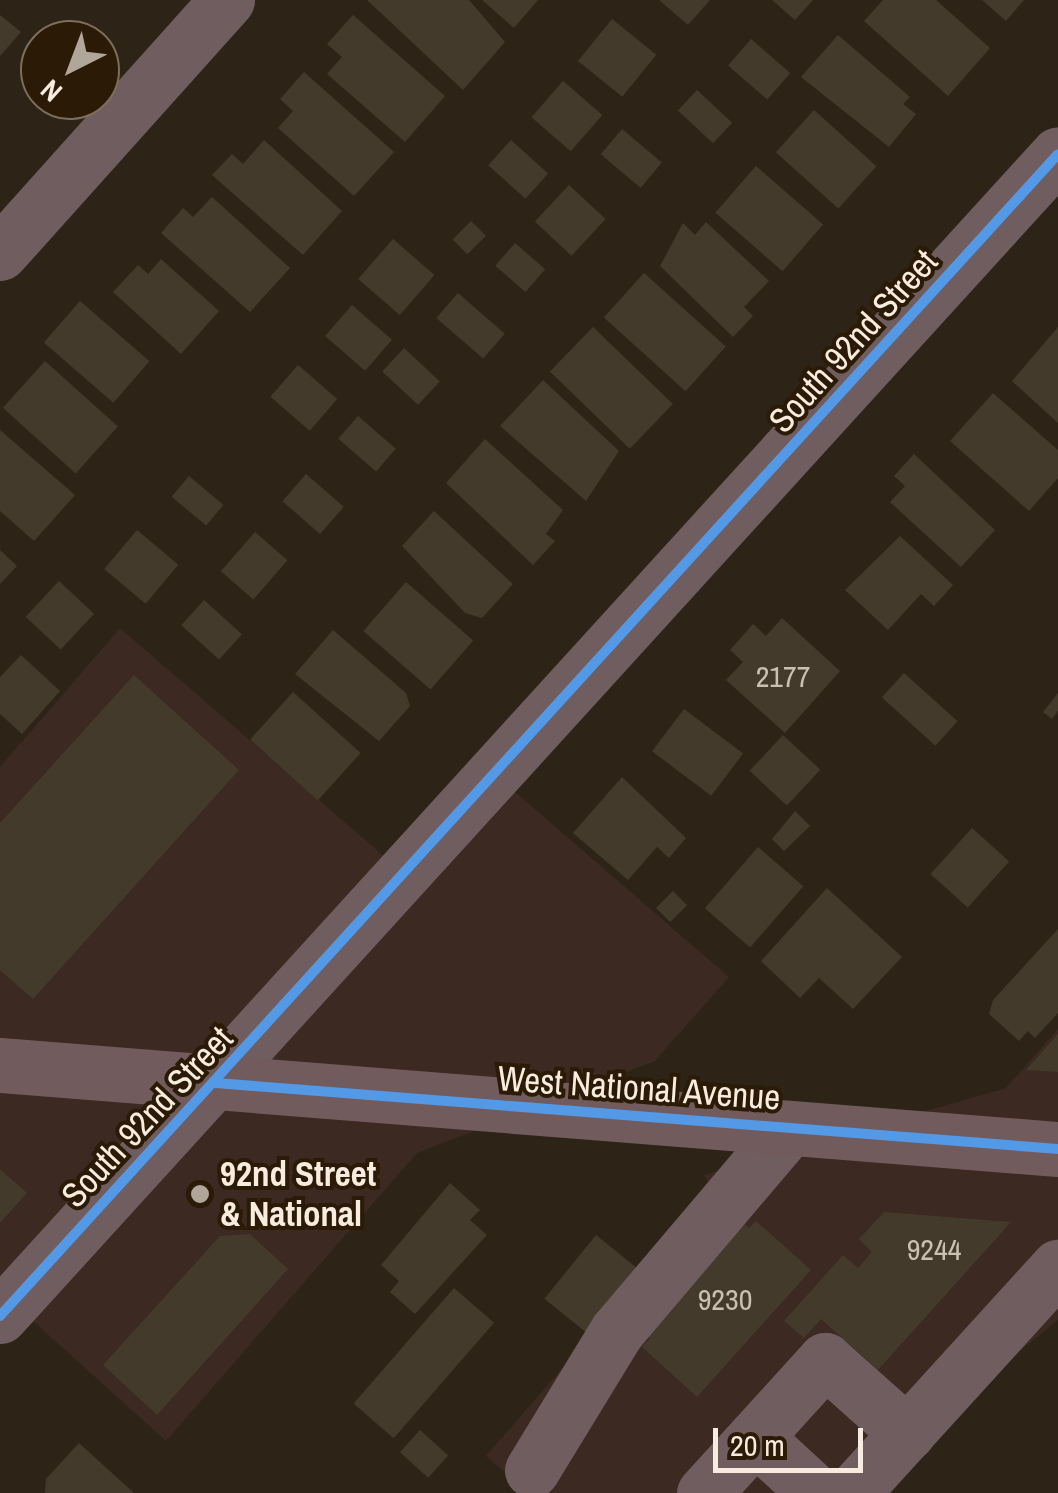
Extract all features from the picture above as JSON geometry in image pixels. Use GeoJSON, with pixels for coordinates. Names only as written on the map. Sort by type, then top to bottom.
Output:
{"type":"FeatureCollection","features":[{"type":"Feature","properties":{"kind":"main road","name":"West National Avenue"},"geometry":{"type":"LineString","coordinates":[[0,1065],[1058,1148]]}},
{"type":"Feature","properties":{"kind":"street"},"geometry":{"type":"LineString","coordinates":[[0,252],[228,0]]}},
{"type":"Feature","properties":{"kind":"street","name":"South 92nd Street"},"geometry":{"type":"LineString","coordinates":[[0,1316],[1058,154]]}},
{"type":"Feature","properties":{"kind":"street"},"geometry":{"type":"LineString","coordinates":[[532,1470],[616,1331],[789,1128]]}},
{"type":"Feature","properties":{"kind":"street"},"geometry":{"type":"LineString","coordinates":[[852,1493],[1058,1267]]}},
{"type":"Feature","properties":{"kind":"street"},"geometry":{"type":"LineString","coordinates":[[704,1493],[825,1360],[907,1434]]}},
{"type":"Feature","properties":{"kind":"street"},"geometry":{"type":"LineString","coordinates":[[755,1437],[816,1493]]}},
{"type":"Feature","properties":{"kind":"shaded area"},"geometry":{"type":"Polygon","coordinates":[[[120,628],[407,876],[499,778],[729,977],[655,1061],[417,1153],[166,1441],[13,1303],[0,1316],[0,767],[120,628]]]}},
{"type":"Feature","properties":{"kind":"shaded area"},"geometry":{"type":"Polygon","coordinates":[[[1058,1029],[1058,1320],[848,1493],[529,1493],[486,1456],[715,1192],[704,1175],[1006,1088],[1058,1029]]]}},
{"type":"Feature","properties":{"kind":"building"},"geometry":{"type":"Polygon","coordinates":[[[367,0],[469,0],[505,42],[463,90],[367,0]]]}},
{"type":"Feature","properties":{"kind":"building"},"geometry":{"type":"Polygon","coordinates":[[[482,0],[538,0],[514,28],[482,0]]]}},
{"type":"Feature","properties":{"kind":"building"},"geometry":{"type":"Polygon","coordinates":[[[659,0],[710,0],[688,25],[659,0]]]}},
{"type":"Feature","properties":{"kind":"building"},"geometry":{"type":"Polygon","coordinates":[[[772,0],[813,0],[795,20],[772,0]]]}},
{"type":"Feature","properties":{"kind":"building"},"geometry":{"type":"Polygon","coordinates":[[[883,0],[936,0],[990,48],[948,96],[864,21],[883,0]]]}},
{"type":"Feature","properties":{"kind":"building"},"geometry":{"type":"Polygon","coordinates":[[[982,0],[1024,0],[1006,21],[982,0]]]}},
{"type":"Feature","properties":{"kind":"building"},"geometry":{"type":"Polygon","coordinates":[[[0,15],[20,33],[0,56],[0,15]]]}},
{"type":"Feature","properties":{"kind":"building"},"geometry":{"type":"Polygon","coordinates":[[[353,15],[445,96],[405,142],[327,74],[342,57],[327,44],[353,15]]]}},
{"type":"Feature","properties":{"kind":"building"},"geometry":{"type":"Polygon","coordinates":[[[612,19],[656,55],[622,97],[578,61],[612,19]]]}},
{"type":"Feature","properties":{"kind":"building"},"geometry":{"type":"Polygon","coordinates":[[[838,35],[910,97],[903,104],[916,114],[889,147],[801,77],[838,35]]]}},
{"type":"Feature","properties":{"kind":"building"},"geometry":{"type":"Polygon","coordinates":[[[751,39],[790,73],[767,100],[728,65],[751,39]]]}},
{"type":"Feature","properties":{"kind":"building"},"geometry":{"type":"Polygon","coordinates":[[[304,72],[394,152],[354,196],[278,128],[293,111],[280,99],[304,72]]]}},
{"type":"Feature","properties":{"kind":"building"},"geometry":{"type":"Polygon","coordinates":[[[563,81],[602,115],[571,151],[532,117],[563,81]]]}},
{"type":"Feature","properties":{"kind":"building"},"geometry":{"type":"Polygon","coordinates":[[[697,90],[732,123],[713,143],[678,110],[697,90]]]}},
{"type":"Feature","properties":{"kind":"building"},"geometry":{"type":"Polygon","coordinates":[[[814,110],[876,166],[838,209],[776,152],[814,110]]]}},
{"type":"Feature","properties":{"kind":"building"},"geometry":{"type":"Polygon","coordinates":[[[622,129],[662,162],[641,188],[601,154],[622,129]]]}},
{"type":"Feature","properties":{"kind":"building"},"geometry":{"type":"Polygon","coordinates":[[[264,140],[342,211],[303,255],[212,175],[232,154],[243,164],[264,140]]]}},
{"type":"Feature","properties":{"kind":"building"},"geometry":{"type":"Polygon","coordinates":[[[511,140],[548,173],[525,199],[488,165],[511,140]]]}},
{"type":"Feature","properties":{"kind":"building"},"geometry":{"type":"Polygon","coordinates":[[[756,166],[823,224],[782,271],[715,213],[756,166]]]}},
{"type":"Feature","properties":{"kind":"building"},"geometry":{"type":"Polygon","coordinates":[[[569,185],[606,219],[571,256],[535,222],[569,185]]]}},
{"type":"Feature","properties":{"kind":"building"},"geometry":{"type":"Polygon","coordinates":[[[212,197],[290,268],[250,312],[161,233],[183,208],[193,217],[212,197]]]}},
{"type":"Feature","properties":{"kind":"building"},"geometry":{"type":"Polygon","coordinates":[[[471,221],[486,236],[467,254],[453,239],[471,221]]]}},
{"type":"Feature","properties":{"kind":"building"},"geometry":{"type":"Polygon","coordinates":[[[706,222],[769,281],[744,307],[753,316],[733,337],[660,266],[683,223],[695,235],[706,222]]]}},
{"type":"Feature","properties":{"kind":"building"},"geometry":{"type":"Polygon","coordinates":[[[393,239],[435,275],[400,315],[358,279],[393,239]]]}},
{"type":"Feature","properties":{"kind":"building"},"geometry":{"type":"Polygon","coordinates":[[[515,243],[545,269],[526,292],[495,266],[515,243]]]}},
{"type":"Feature","properties":{"kind":"building"},"geometry":{"type":"Polygon","coordinates":[[[161,259],[219,311],[181,354],[113,292],[138,265],[148,274],[161,259]]]}},
{"type":"Feature","properties":{"kind":"building"},"geometry":{"type":"Polygon","coordinates":[[[644,273],[726,347],[686,391],[604,318],[644,273]]]}},
{"type":"Feature","properties":{"kind":"building"},"geometry":{"type":"Polygon","coordinates":[[[458,293],[505,334],[483,359],[436,318],[458,293]]]}},
{"type":"Feature","properties":{"kind":"building"},"geometry":{"type":"Polygon","coordinates":[[[80,301],[149,361],[113,403],[44,343],[80,301]]]}},
{"type":"Feature","properties":{"kind":"building"},"geometry":{"type":"Polygon","coordinates":[[[352,305],[392,340],[365,371],[325,336],[352,305]]]}},
{"type":"Feature","properties":{"kind":"building"},"geometry":{"type":"Polygon","coordinates":[[[593,327],[673,404],[630,449],[550,372],[593,327]]]}},
{"type":"Feature","properties":{"kind":"building"},"geometry":{"type":"Polygon","coordinates":[[[1058,327],[1058,423],[1012,381],[1058,327]]]}},
{"type":"Feature","properties":{"kind":"building"},"geometry":{"type":"Polygon","coordinates":[[[404,348],[440,381],[418,405],[382,371],[404,348]]]}},
{"type":"Feature","properties":{"kind":"building"},"geometry":{"type":"Polygon","coordinates":[[[45,361],[118,427],[76,473],[3,408],[45,361]]]}},
{"type":"Feature","properties":{"kind":"building"},"geometry":{"type":"Polygon","coordinates":[[[298,365],[337,399],[310,431],[270,397],[298,365]]]}},
{"type":"Feature","properties":{"kind":"building"},"geometry":{"type":"Polygon","coordinates":[[[543,380],[619,451],[586,501],[500,426],[543,380]]]}},
{"type":"Feature","properties":{"kind":"building"},"geometry":{"type":"Polygon","coordinates":[[[993,393],[1058,450],[1058,478],[1029,511],[950,441],[993,393]]]}},
{"type":"Feature","properties":{"kind":"building"},"geometry":{"type":"Polygon","coordinates":[[[358,416],[396,449],[376,471],[338,439],[358,416]]]}},
{"type":"Feature","properties":{"kind":"building"},"geometry":{"type":"Polygon","coordinates":[[[0,430],[75,495],[34,541],[0,511],[0,430]]]}},
{"type":"Feature","properties":{"kind":"building"},"geometry":{"type":"Polygon","coordinates":[[[485,439],[563,510],[546,534],[555,541],[533,565],[446,483],[485,439]]]}},
{"type":"Feature","properties":{"kind":"building"},"geometry":{"type":"Polygon","coordinates":[[[914,454],[995,530],[961,567],[890,502],[905,486],[894,476],[914,454]]]}},
{"type":"Feature","properties":{"kind":"building"},"geometry":{"type":"Polygon","coordinates":[[[306,474],[344,507],[320,534],[282,501],[306,474]]]}},
{"type":"Feature","properties":{"kind":"building"},"geometry":{"type":"Polygon","coordinates":[[[189,476],[223,505],[206,526],[172,497],[189,476]]]}},
{"type":"Feature","properties":{"kind":"building"},"geometry":{"type":"Polygon","coordinates":[[[434,511],[513,584],[482,618],[465,613],[402,546],[434,511]]]}},
{"type":"Feature","properties":{"kind":"building"},"geometry":{"type":"Polygon","coordinates":[[[137,530],[178,565],[146,604],[104,569],[137,530]]]}},
{"type":"Feature","properties":{"kind":"building"},"geometry":{"type":"Polygon","coordinates":[[[255,532],[287,560],[253,599],[221,571],[255,532]]]}},
{"type":"Feature","properties":{"kind":"building"},"geometry":{"type":"Polygon","coordinates":[[[900,536],[953,585],[934,606],[921,594],[888,630],[845,590],[900,536]]]}},
{"type":"Feature","properties":{"kind":"building"},"geometry":{"type":"Polygon","coordinates":[[[0,550],[17,566],[0,584],[0,550]]]}},
{"type":"Feature","properties":{"kind":"building"},"geometry":{"type":"Polygon","coordinates":[[[59,581],[94,614],[61,650],[26,617],[59,581]]]}},
{"type":"Feature","properties":{"kind":"building"},"geometry":{"type":"Polygon","coordinates":[[[406,582],[473,640],[431,689],[363,631],[406,582]]]}},
{"type":"Feature","properties":{"kind":"building"},"geometry":{"type":"Polygon","coordinates":[[[204,600],[242,634],[219,659],[181,625],[204,600]]]}},
{"type":"Feature","properties":{"kind":"building"},"geometry":{"type":"Polygon","coordinates":[[[782,618],[840,671],[785,733],[726,680],[743,662],[730,650],[753,624],[766,636],[782,618]]]}},
{"type":"Feature","properties":{"kind":"building"},"geometry":{"type":"Polygon","coordinates":[[[333,630],[406,693],[410,706],[379,741],[295,674],[333,630]]]}},
{"type":"Feature","properties":{"kind":"building"},"geometry":{"type":"Polygon","coordinates":[[[21,655],[60,691],[22,734],[0,714],[0,677],[21,655]]]}},
{"type":"Feature","properties":{"kind":"building"},"geometry":{"type":"Polygon","coordinates":[[[904,673],[958,721],[935,746],[882,698],[904,673]]]}},
{"type":"Feature","properties":{"kind":"building"},"geometry":{"type":"Polygon","coordinates":[[[134,675],[239,770],[33,999],[0,970],[0,823],[134,675]]]}},
{"type":"Feature","properties":{"kind":"building"},"geometry":{"type":"Polygon","coordinates":[[[293,692],[361,753],[318,800],[250,740],[293,692]]]}},
{"type":"Feature","properties":{"kind":"building"},"geometry":{"type":"Polygon","coordinates":[[[1058,693],[1058,711],[1052,719],[1043,712],[1058,693]]]}},
{"type":"Feature","properties":{"kind":"building"},"geometry":{"type":"Polygon","coordinates":[[[684,709],[743,754],[711,796],[652,751],[684,709]]]}},
{"type":"Feature","properties":{"kind":"building"},"geometry":{"type":"Polygon","coordinates":[[[783,735],[820,770],[787,806],[750,771],[783,735]]]}},
{"type":"Feature","properties":{"kind":"building"},"geometry":{"type":"Polygon","coordinates":[[[622,777],[686,838],[669,858],[657,847],[628,880],[573,833],[622,777]]]}},
{"type":"Feature","properties":{"kind":"building"},"geometry":{"type":"Polygon","coordinates":[[[795,811],[810,826],[784,851],[772,839],[795,811]]]}},
{"type":"Feature","properties":{"kind":"building"},"geometry":{"type":"Polygon","coordinates":[[[972,828],[1009,861],[968,908],[931,874],[972,828]]]}},
{"type":"Feature","properties":{"kind":"building"},"geometry":{"type":"Polygon","coordinates":[[[758,847],[803,886],[750,947],[705,908],[758,847]]]}},
{"type":"Feature","properties":{"kind":"building"},"geometry":{"type":"Polygon","coordinates":[[[827,888],[902,957],[853,1009],[819,978],[800,998],[761,961],[827,888]]]}},
{"type":"Feature","properties":{"kind":"building"},"geometry":{"type":"Polygon","coordinates":[[[673,891],[687,905],[670,922],[656,908],[673,891]]]}},
{"type":"Feature","properties":{"kind":"building"},"geometry":{"type":"Polygon","coordinates":[[[1058,929],[1058,1013],[1035,1038],[1028,1031],[1019,1041],[989,1014],[993,1000],[1058,929]]]}},
{"type":"Feature","properties":{"kind":"building"},"geometry":{"type":"Polygon","coordinates":[[[1058,1034],[1058,1072],[1026,1070],[1058,1034]]]}},
{"type":"Feature","properties":{"kind":"building"},"geometry":{"type":"Polygon","coordinates":[[[0,1169],[27,1193],[0,1223],[0,1169]]]}},
{"type":"Feature","properties":{"kind":"building"},"geometry":{"type":"Polygon","coordinates":[[[450,1183],[480,1210],[470,1220],[487,1235],[415,1314],[390,1292],[399,1281],[381,1265],[450,1183]]]}},
{"type":"Feature","properties":{"kind":"building"},"geometry":{"type":"Polygon","coordinates":[[[884,1212],[1011,1222],[878,1370],[821,1319],[804,1338],[784,1321],[843,1255],[858,1268],[872,1252],[859,1239],[884,1212]]]}},
{"type":"Feature","properties":{"kind":"building"},"geometry":{"type":"Polygon","coordinates":[[[738,1218],[749,1228],[756,1221],[811,1270],[697,1397],[642,1347],[650,1338],[640,1328],[738,1218]]]}},
{"type":"Feature","properties":{"kind":"building"},"geometry":{"type":"Polygon","coordinates":[[[250,1234],[288,1269],[157,1415],[103,1365],[220,1236],[250,1234]]]}},
{"type":"Feature","properties":{"kind":"building"},"geometry":{"type":"Polygon","coordinates":[[[596,1235],[637,1268],[586,1332],[544,1299],[596,1235]]]}},
{"type":"Feature","properties":{"kind":"building"},"geometry":{"type":"Polygon","coordinates":[[[454,1288],[494,1323],[394,1438],[354,1403],[454,1288]]]}},
{"type":"Feature","properties":{"kind":"building"},"geometry":{"type":"Polygon","coordinates":[[[420,1430],[448,1455],[428,1478],[400,1452],[420,1430]]]}},
{"type":"Feature","properties":{"kind":"building"},"geometry":{"type":"Polygon","coordinates":[[[79,1443],[134,1493],[45,1493],[46,1479],[79,1443]]]}},
{"type":"Feature","properties":{"kind":"cycle path"},"geometry":{"type":"LineString","coordinates":[[0,1316],[1058,154]]}},
{"type":"Feature","properties":{"kind":"cycle path"},"geometry":{"type":"LineString","coordinates":[[216,1083],[1058,1149]]}},
{"type":"Feature","properties":{"kind":"place","name":"92nd Street & National"},"geometry":{"type":"Point","coordinates":[200,1194]}}]}
